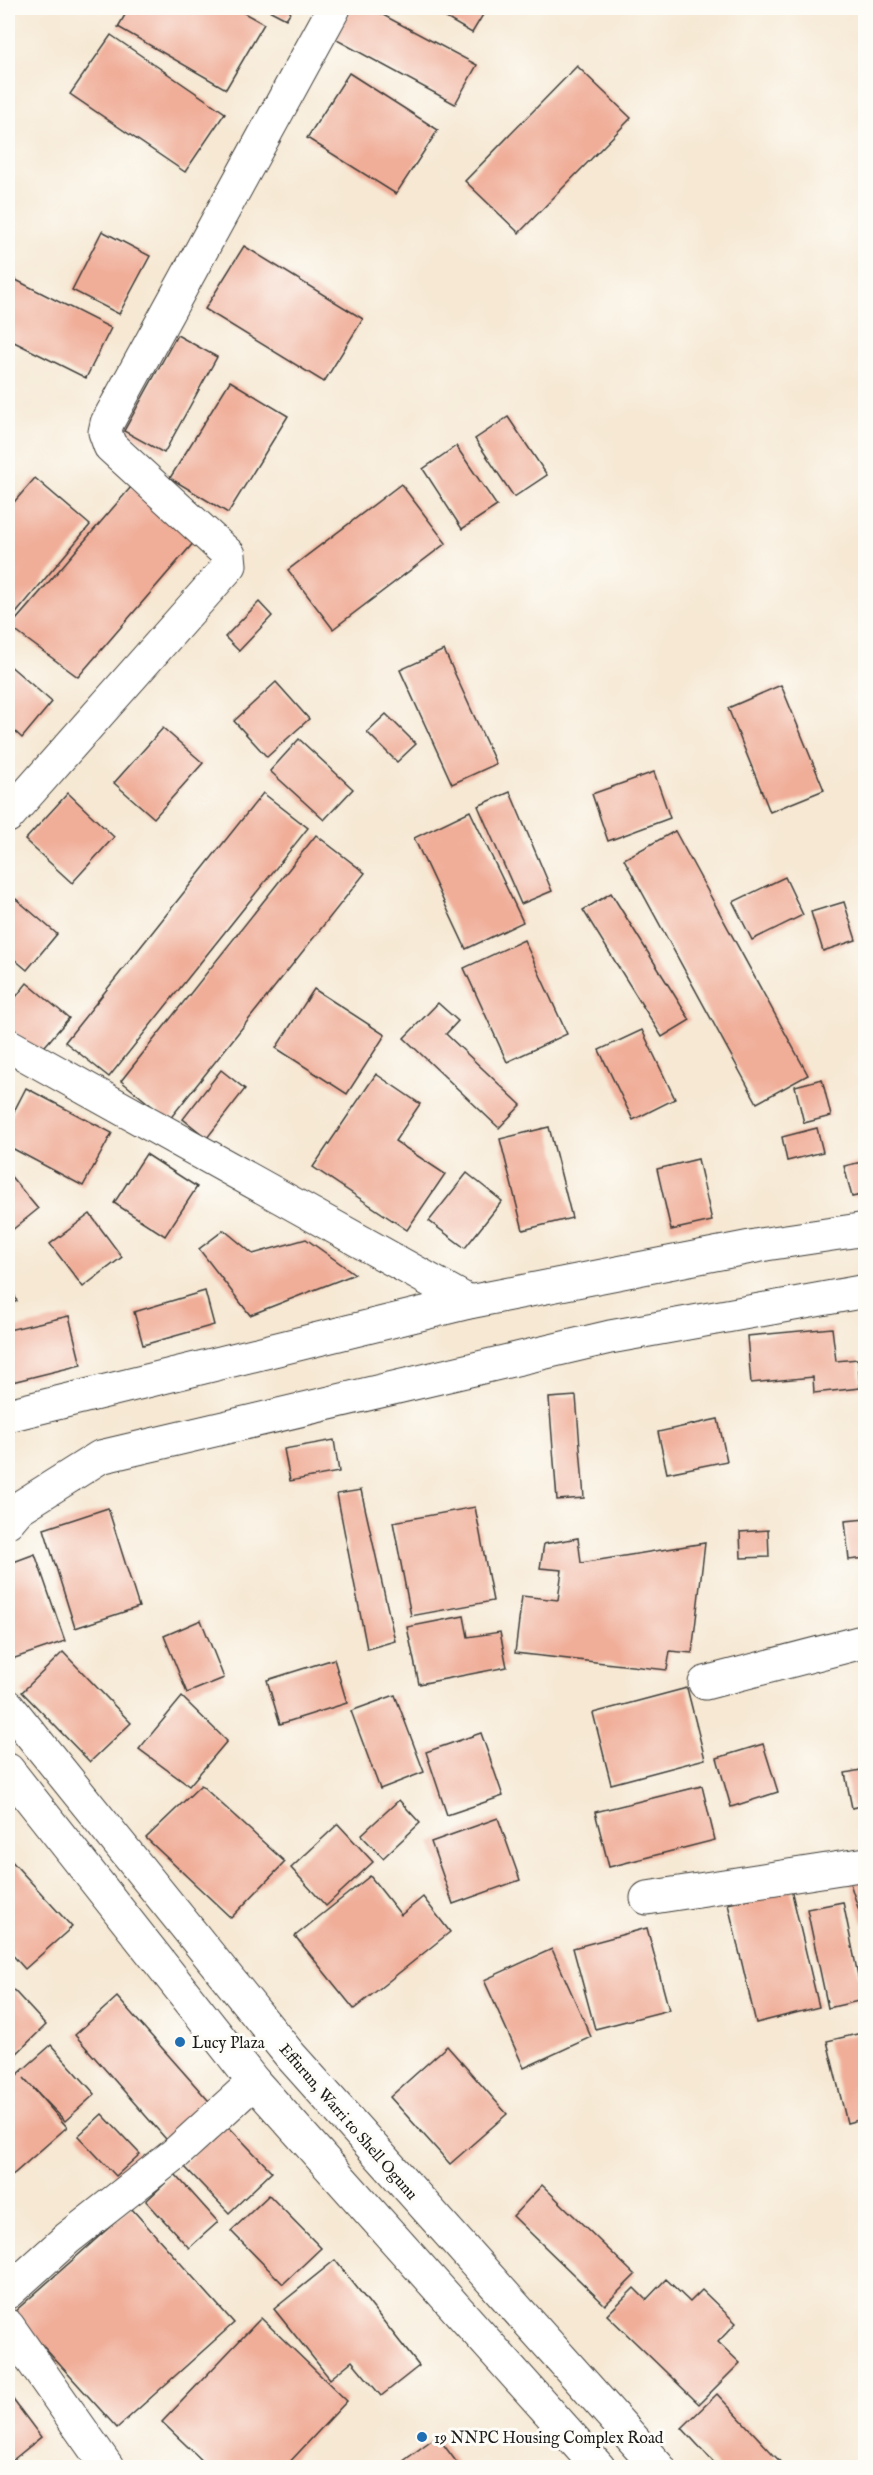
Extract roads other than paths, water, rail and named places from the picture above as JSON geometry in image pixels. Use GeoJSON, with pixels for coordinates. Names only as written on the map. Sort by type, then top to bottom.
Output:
{"type":"FeatureCollection","features":[{"type":"Feature","properties":{"kind":"street"},"geometry":{"type":"LineString","coordinates":[[8,816],[230,566],[229,555],[110,446],[105,432],[107,423],[334,8]]}},
{"type":"Feature","properties":{"kind":"street"},"geometry":{"type":"LineString","coordinates":[[8,1045],[469,1302]]}},
{"type":"Feature","properties":{"kind":"street"},"geometry":{"type":"LineString","coordinates":[[8,1415],[469,1302],[766,1244],[866,1229]]}},
{"type":"Feature","properties":{"kind":"street"},"geometry":{"type":"LineString","coordinates":[[8,1521],[19,1508],[100,1457],[610,1337],[866,1291]]}},
{"type":"Feature","properties":{"kind":"street"},"geometry":{"type":"LineString","coordinates":[[705,1683],[866,1641]]}},
{"type":"Feature","properties":{"kind":"street","name":"Effurun, Warri to Shell Ogunu"},"geometry":{"type":"LineString","coordinates":[[8,1706],[289,2054],[659,2468]]}},
{"type":"Feature","properties":{"kind":"street"},"geometry":{"type":"LineString","coordinates":[[8,1770],[254,2082],[599,2468]]}},
{"type":"Feature","properties":{"kind":"street"},"geometry":{"type":"LineString","coordinates":[[646,1898],[866,1864]]}},
{"type":"Feature","properties":{"kind":"street"},"geometry":{"type":"LineString","coordinates":[[8,2292],[68,2238],[175,2154],[254,2082]]}},
{"type":"Feature","properties":{"kind":"street"},"geometry":{"type":"LineString","coordinates":[[8,2326],[108,2468]]}},
{"type":"Feature","properties":{"kind":"place","name":"Lucy Plaza"},"geometry":{"type":"Point","coordinates":[180,2042]}},
{"type":"Feature","properties":{"kind":"place","name":"19 NNPC Housing Complex Road"},"geometry":{"type":"Point","coordinates":[422,2437]}}]}
